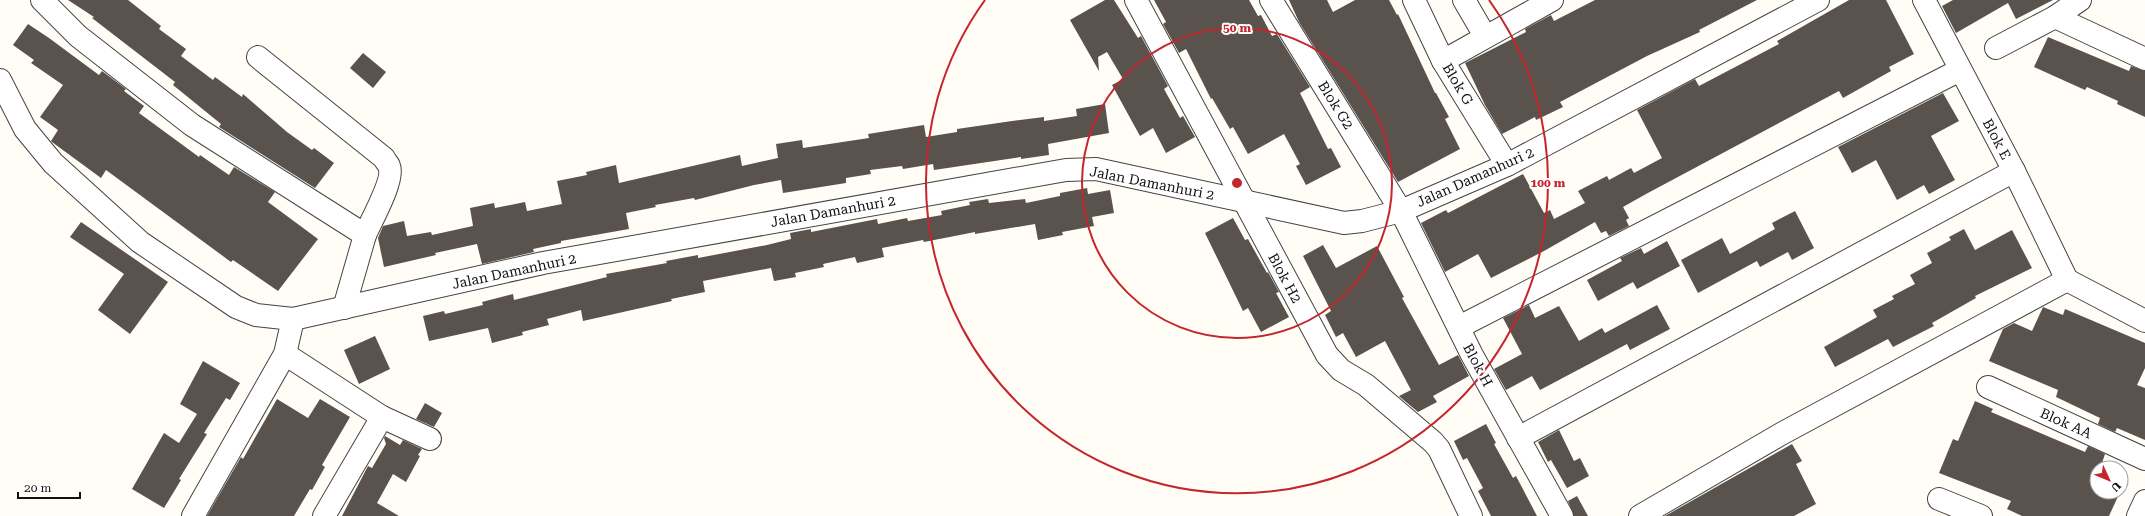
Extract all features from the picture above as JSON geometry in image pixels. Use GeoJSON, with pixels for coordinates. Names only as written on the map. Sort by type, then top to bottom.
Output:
{"type":"FeatureCollection","features":[{"type":"Feature","properties":{"kind":"street"},"geometry":{"type":"LineString","coordinates":[[42,0],[78,36],[192,125],[365,234]]}},
{"type":"Feature","properties":{"kind":"street","name":"Blok H2"},"geometry":{"type":"LineString","coordinates":[[1136,0],[1327,355],[1341,370],[1366,385],[1433,442],[1439,449],[1472,516]]}},
{"type":"Feature","properties":{"kind":"street","name":"Blok G2"},"geometry":{"type":"LineString","coordinates":[[1271,0],[1401,211]]}},
{"type":"Feature","properties":{"kind":"street","name":"Blok G"},"geometry":{"type":"LineString","coordinates":[[1414,0],[1444,61],[1507,165]]}},
{"type":"Feature","properties":{"kind":"street"},"geometry":{"type":"LineString","coordinates":[[1464,0],[1485,36]]}},
{"type":"Feature","properties":{"kind":"street"},"geometry":{"type":"LineString","coordinates":[[1444,61],[1485,36],[1552,0]]}},
{"type":"Feature","properties":{"kind":"street","name":"Jalan Damanhuri 2"},"geometry":{"type":"LineString","coordinates":[[0,80],[25,129],[49,157],[140,242],[236,307],[256,315],[293,319],[543,264],[1066,170],[1096,169],[1344,223],[1362,221],[1401,211],[1507,165],[1818,0]]}},
{"type":"Feature","properties":{"kind":"street","name":"Blok E"},"geometry":{"type":"LineString","coordinates":[[1924,0],[2014,171],[2066,280]]}},
{"type":"Feature","properties":{"kind":"street"},"geometry":{"type":"LineString","coordinates":[[1996,48],[2054,17],[2080,0]]}},
{"type":"Feature","properties":{"kind":"street"},"geometry":{"type":"LineString","coordinates":[[2054,17],[2145,59]]}},
{"type":"Feature","properties":{"kind":"street"},"geometry":{"type":"LineString","coordinates":[[258,57],[384,158],[390,166],[391,175],[387,186],[365,234],[334,310]]}},
{"type":"Feature","properties":{"kind":"street"},"geometry":{"type":"LineString","coordinates":[[1459,327],[1960,70]]}},
{"type":"Feature","properties":{"kind":"street"},"geometry":{"type":"LineString","coordinates":[[1518,438],[2014,171]]}},
{"type":"Feature","properties":{"kind":"street","name":"Blok H"},"geometry":{"type":"LineString","coordinates":[[1401,211],[1459,327],[1518,438],[1562,516]]}},
{"type":"Feature","properties":{"kind":"street"},"geometry":{"type":"LineString","coordinates":[[1640,516],[1781,434],[2066,280],[2145,321]]}},
{"type":"Feature","properties":{"kind":"street"},"geometry":{"type":"LineString","coordinates":[[192,516],[285,354],[293,319]]}},
{"type":"Feature","properties":{"kind":"street"},"geometry":{"type":"LineString","coordinates":[[285,354],[347,396],[382,417],[430,439]]}},
{"type":"Feature","properties":{"kind":"street","name":"Blok AA"},"geometry":{"type":"LineString","coordinates":[[1988,387],[2145,458]]}},
{"type":"Feature","properties":{"kind":"street"},"geometry":{"type":"LineString","coordinates":[[324,516],[382,417]]}},
{"type":"Feature","properties":{"kind":"street"},"geometry":{"type":"LineString","coordinates":[[1939,499],[1981,516]]}},
{"type":"Feature","properties":{"kind":"street"},"geometry":{"type":"LineString","coordinates":[[2138,516],[2145,501]]}},
{"type":"Feature","properties":{"kind":"building"},"geometry":{"type":"Polygon","coordinates":[[[68,0],[128,0],[161,26],[159,29],[186,49],[181,56],[213,80],[215,77],[242,97],[243,94],[287,132],[312,150],[314,148],[334,163],[315,188],[219,127],[221,124],[173,85],[175,82],[92,18],[94,17],[68,0]]]}},
{"type":"Feature","properties":{"kind":"building"},"geometry":{"type":"Polygon","coordinates":[[[1105,0],[1114,0],[1138,38],[1141,36],[1168,86],[1164,89],[1180,118],[1183,116],[1195,137],[1166,153],[1153,128],[1140,136],[1112,85],[1123,79],[1107,52],[1098,57],[1099,71],[1070,20],[1105,0]]]}},
{"type":"Feature","properties":{"kind":"building"},"geometry":{"type":"Polygon","coordinates":[[[1154,0],[1249,0],[1258,16],[1261,15],[1272,36],[1277,34],[1310,87],[1300,93],[1328,149],[1331,148],[1341,167],[1306,185],[1296,166],[1300,164],[1284,134],[1248,154],[1233,127],[1230,129],[1212,98],[1211,99],[1186,49],[1179,53],[1163,24],[1166,22],[1154,0]]]}},
{"type":"Feature","properties":{"kind":"building"},"geometry":{"type":"Polygon","coordinates":[[[1289,0],[1327,0],[1333,12],[1355,0],[1389,0],[1397,15],[1398,14],[1435,93],[1449,117],[1445,119],[1460,149],[1398,182],[1299,22],[1289,0]]]}},
{"type":"Feature","properties":{"kind":"building"},"geometry":{"type":"Polygon","coordinates":[[[1595,0],[1757,0],[1699,30],[1700,32],[1647,56],[1560,102],[1563,107],[1536,120],[1535,117],[1502,134],[1485,105],[1465,63],[1526,32],[1525,29],[1551,15],[1554,21],[1595,0]]]}},
{"type":"Feature","properties":{"kind":"building"},"geometry":{"type":"Polygon","coordinates":[[[1849,0],[1886,0],[1914,54],[1889,67],[1891,71],[1843,98],[1839,91],[1623,207],[1629,218],[1626,220],[1629,226],[1609,236],[1606,231],[1601,233],[1595,222],[1544,251],[1491,278],[1478,254],[1445,272],[1421,223],[1446,210],[1448,213],[1523,174],[1544,213],[1550,210],[1554,219],[1585,203],[1578,191],[1607,176],[1609,180],[1631,168],[1634,173],[1662,158],[1637,110],[1695,79],[1699,86],[1779,44],[1777,41],[1849,0]]]}},
{"type":"Feature","properties":{"kind":"building"},"geometry":{"type":"Polygon","coordinates":[[[1953,0],[2053,0],[2016,19],[2008,3],[1956,33],[1942,6],[1953,0]]]}},
{"type":"Feature","properties":{"kind":"building"},"geometry":{"type":"Polygon","coordinates":[[[28,24],[99,75],[102,71],[126,89],[124,91],[144,106],[139,113],[199,157],[200,155],[229,175],[234,167],[275,192],[268,202],[318,239],[278,291],[233,260],[231,262],[106,170],[101,178],[51,141],[58,130],[40,117],[63,85],[31,63],[34,60],[13,45],[28,24]]]}},
{"type":"Feature","properties":{"kind":"building"},"geometry":{"type":"Polygon","coordinates":[[[2048,37],[2129,71],[2131,66],[2145,71],[2145,117],[2117,104],[2118,101],[2087,87],[2085,90],[2034,67],[2048,37]]]}},
{"type":"Feature","properties":{"kind":"building"},"geometry":{"type":"Polygon","coordinates":[[[363,53],[386,72],[373,88],[350,68],[363,53]]]}},
{"type":"Feature","properties":{"kind":"building"},"geometry":{"type":"Polygon","coordinates":[[[1943,93],[1959,121],[1931,136],[1955,180],[1929,194],[1924,185],[1897,200],[1876,160],[1852,173],[1838,147],[1943,93]]]}},
{"type":"Feature","properties":{"kind":"building"},"geometry":{"type":"Polygon","coordinates":[[[1105,104],[1109,133],[1048,144],[1049,155],[1021,159],[1021,157],[934,170],[933,164],[903,169],[902,166],[870,170],[871,174],[846,178],[846,183],[783,193],[781,180],[754,185],[695,200],[694,198],[655,205],[656,207],[626,213],[629,229],[561,241],[561,243],[533,249],[534,252],[482,264],[477,244],[435,253],[436,255],[384,267],[378,238],[383,226],[404,221],[407,236],[431,232],[432,235],[473,226],[470,208],[494,203],[495,208],[525,202],[527,211],[562,204],[557,181],[587,175],[586,172],[616,165],[619,183],[740,155],[742,166],[778,158],[776,144],[802,140],[803,148],[869,138],[868,134],[924,125],[926,137],[957,132],[957,129],[1012,121],[1044,117],[1044,121],[1077,116],[1076,109],[1105,104]]]}},
{"type":"Feature","properties":{"kind":"building"},"geometry":{"type":"Polygon","coordinates":[[[1087,188],[1088,194],[1110,190],[1114,213],[1092,217],[1094,226],[1062,232],[1063,235],[1038,240],[1035,224],[975,234],[975,232],[924,242],[923,240],[882,248],[884,257],[857,263],[855,257],[823,264],[824,267],[795,273],[796,277],[774,281],[771,268],[703,281],[705,292],[671,299],[672,301],[583,321],[581,310],[547,319],[549,325],[522,332],[523,335],[492,343],[488,328],[429,341],[423,316],[444,311],[445,314],[483,305],[482,302],[513,294],[514,300],[607,277],[606,274],[667,263],[666,261],[698,255],[698,258],[767,245],[791,239],[790,233],[811,229],[811,232],[877,219],[878,224],[907,218],[908,221],[942,215],[941,211],[970,205],[969,202],[988,199],[989,203],[1025,199],[1026,203],[1060,196],[1060,193],[1087,188]]]}},
{"type":"Feature","properties":{"kind":"building"},"geometry":{"type":"Polygon","coordinates":[[[1795,211],[1814,248],[1792,260],[1788,252],[1760,267],[1757,261],[1698,293],[1681,260],[1722,238],[1730,254],[1775,229],[1772,223],[1795,211]]]}},
{"type":"Feature","properties":{"kind":"building"},"geometry":{"type":"Polygon","coordinates":[[[1233,218],[1245,240],[1248,239],[1267,273],[1268,272],[1279,292],[1276,293],[1289,317],[1261,332],[1248,308],[1243,311],[1205,233],[1233,218]]]}},
{"type":"Feature","properties":{"kind":"building"},"geometry":{"type":"Polygon","coordinates":[[[81,222],[168,282],[130,334],[98,310],[124,274],[70,237],[81,222]]]}},
{"type":"Feature","properties":{"kind":"building"},"geometry":{"type":"Polygon","coordinates":[[[1964,229],[1975,250],[2012,230],[2032,268],[1975,296],[1976,298],[1932,323],[1934,326],[1893,347],[1888,339],[1835,367],[1824,347],[1877,317],[1873,310],[1894,299],[1892,296],[1915,284],[1910,275],[1932,263],[1927,253],[1951,240],[1949,237],[1964,229]]]}},
{"type":"Feature","properties":{"kind":"building"},"geometry":{"type":"Polygon","coordinates":[[[1667,241],[1680,266],[1637,289],[1633,282],[1598,301],[1587,280],[1622,261],[1620,258],[1641,248],[1644,254],[1667,241]]]}},
{"type":"Feature","properties":{"kind":"building"},"geometry":{"type":"Polygon","coordinates":[[[1323,245],[1336,268],[1377,246],[1404,297],[1402,298],[1439,365],[1458,355],[1469,376],[1433,396],[1437,402],[1418,412],[1400,397],[1399,396],[1411,390],[1385,341],[1356,357],[1343,333],[1336,337],[1325,315],[1331,311],[1303,256],[1323,245]]]}},
{"type":"Feature","properties":{"kind":"building"},"geometry":{"type":"Polygon","coordinates":[[[1529,305],[1535,318],[1559,306],[1579,341],[1602,328],[1605,333],[1657,305],[1670,329],[1630,350],[1627,344],[1540,390],[1532,376],[1506,390],[1494,369],[1522,354],[1503,318],[1529,305]]]}},
{"type":"Feature","properties":{"kind":"building"},"geometry":{"type":"Polygon","coordinates":[[[2043,307],[2063,315],[2065,309],[2145,343],[2145,368],[2137,385],[2145,388],[2145,440],[2117,428],[2115,432],[2098,424],[2100,418],[2056,397],[2058,390],[1989,361],[2003,329],[2014,323],[2032,331],[2043,307]]]}},
{"type":"Feature","properties":{"kind":"building"},"geometry":{"type":"Polygon","coordinates":[[[375,336],[390,369],[359,384],[344,350],[375,336]]]}},
{"type":"Feature","properties":{"kind":"building"},"geometry":{"type":"Polygon","coordinates":[[[203,361],[240,383],[230,400],[226,398],[204,433],[207,434],[179,479],[181,480],[164,508],[132,489],[164,433],[179,443],[197,414],[180,404],[203,361]]]}},
{"type":"Feature","properties":{"kind":"building"},"geometry":{"type":"Polygon","coordinates":[[[277,399],[308,418],[320,399],[350,417],[322,465],[325,467],[312,490],[310,489],[294,516],[207,516],[241,457],[243,459],[277,399]]]}},
{"type":"Feature","properties":{"kind":"building"},"geometry":{"type":"Polygon","coordinates":[[[1975,401],[1993,409],[1991,412],[2085,452],[2088,446],[2105,454],[2103,460],[2089,460],[2089,500],[2116,500],[2109,516],[2022,516],[2007,509],[2011,501],[1939,473],[1953,439],[1958,441],[1975,401]]]}},
{"type":"Feature","properties":{"kind":"building"},"geometry":{"type":"Polygon","coordinates":[[[425,403],[442,413],[434,427],[416,419],[425,403]]]}},
{"type":"Feature","properties":{"kind":"building"},"geometry":{"type":"Polygon","coordinates":[[[1486,424],[1496,443],[1494,444],[1513,478],[1516,476],[1537,516],[1491,516],[1478,491],[1483,488],[1467,458],[1463,460],[1454,441],[1486,424]]]}},
{"type":"Feature","properties":{"kind":"building"},"geometry":{"type":"Polygon","coordinates":[[[1559,430],[1574,461],[1580,458],[1589,476],[1567,488],[1551,460],[1548,462],[1538,442],[1559,430]]]}},
{"type":"Feature","properties":{"kind":"building"},"geometry":{"type":"Polygon","coordinates":[[[385,436],[400,445],[403,440],[422,449],[418,455],[420,456],[406,482],[393,474],[377,503],[399,516],[342,516],[368,466],[372,468],[386,444],[384,438],[385,436]]]}},
{"type":"Feature","properties":{"kind":"building"},"geometry":{"type":"Polygon","coordinates":[[[1792,444],[1802,461],[1796,464],[1816,504],[1794,516],[1665,516],[1792,444]]]}},
{"type":"Feature","properties":{"kind":"building"},"geometry":{"type":"Polygon","coordinates":[[[1577,496],[1588,516],[1574,516],[1568,501],[1577,496]]]}}]}
